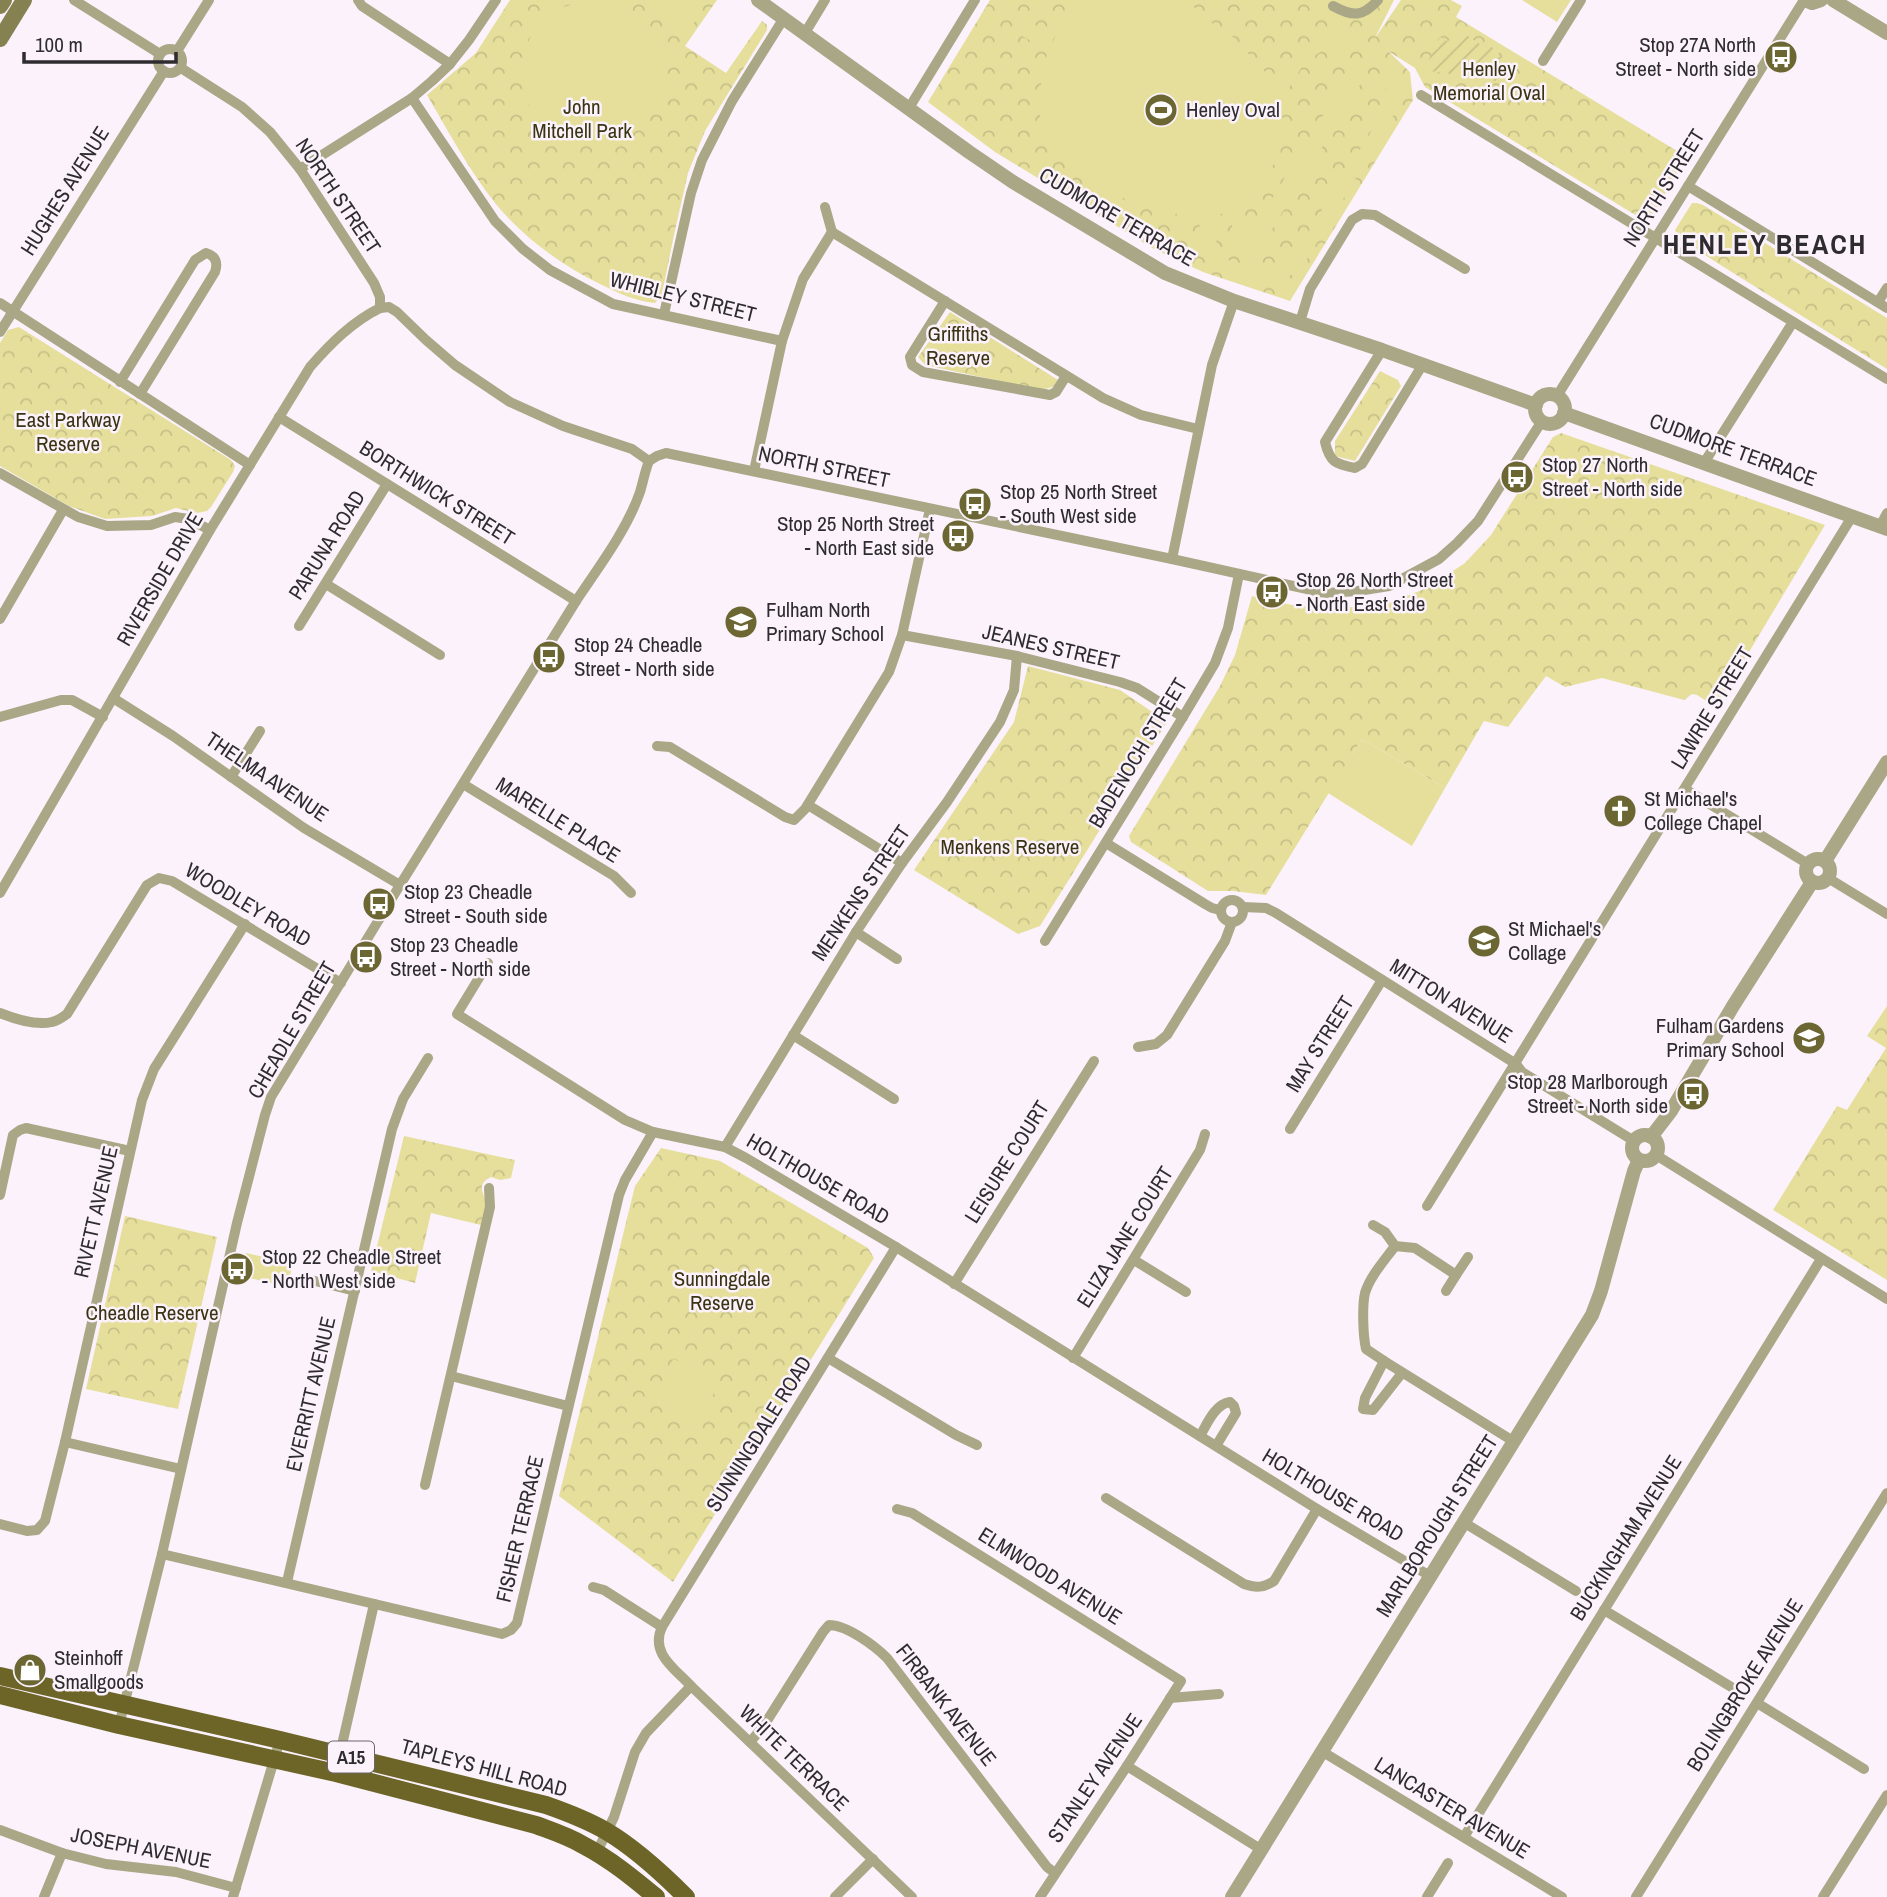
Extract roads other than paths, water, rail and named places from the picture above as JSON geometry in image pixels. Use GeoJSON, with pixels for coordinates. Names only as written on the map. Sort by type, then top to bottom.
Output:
{"type":"FeatureCollection","features":[{"type":"Feature","properties":{"kind":"main road"},"geometry":{"type":"LineString","coordinates":[[0,6],[4,0]]}},
{"type":"Feature","properties":{"kind":"main road"},"geometry":{"type":"LineString","coordinates":[[0,39],[24,0]]}},
{"type":"Feature","properties":{"kind":"main road","name":"TAPLEYS HILL ROAD"},"geometry":{"type":"LineString","coordinates":[[0,1676],[546,1805],[576,1815],[608,1832],[686,1897]]}},
{"type":"Feature","properties":{"kind":"main road","name":"TAPLEYS HILL ROAD"},"geometry":{"type":"LineString","coordinates":[[0,1695],[119,1725],[335,1773],[536,1825],[597,1852],[656,1897]]}},
{"type":"Feature","properties":{"kind":"street"},"geometry":{"type":"LineString","coordinates":[[74,0],[160,54]]}},
{"type":"Feature","properties":{"kind":"street"},"geometry":{"type":"LineString","coordinates":[[177,51],[209,0]]}},
{"type":"Feature","properties":{"kind":"street"},"geometry":{"type":"LineString","coordinates":[[358,0],[362,6],[450,64]]}},
{"type":"Feature","properties":{"kind":"street"},"geometry":{"type":"LineString","coordinates":[[300,169],[412,98],[450,64],[496,0]]}},
{"type":"Feature","properties":{"kind":"street","name":"CUDMORE TERRACE"},"geometry":{"type":"LineString","coordinates":[[758,0],[1002,174],[1165,274],[1234,301],[1382,349],[1536,405]]}},
{"type":"Feature","properties":{"kind":"street"},"geometry":{"type":"LineString","coordinates":[[805,33],[825,0]]}},
{"type":"Feature","properties":{"kind":"street"},"geometry":{"type":"LineString","coordinates":[[909,108],[975,0]]}},
{"type":"Feature","properties":{"kind":"street"},"geometry":{"type":"LineString","coordinates":[[1333,5],[1357,15],[1370,9],[1378,0]]}},
{"type":"Feature","properties":{"kind":"street"},"geometry":{"type":"LineString","coordinates":[[1543,61],[1581,0]]}},
{"type":"Feature","properties":{"kind":"street"},"geometry":{"type":"LineString","coordinates":[[1805,0],[1812,3],[1821,0]]}},
{"type":"Feature","properties":{"kind":"street","name":"NORTH STREET"},"geometry":{"type":"LineString","coordinates":[[1557,396],[1805,0]]}},
{"type":"Feature","properties":{"kind":"street"},"geometry":{"type":"LineString","coordinates":[[1833,0],[1887,33]]}},
{"type":"Feature","properties":{"kind":"street"},"geometry":{"type":"LineString","coordinates":[[664,314],[691,193],[702,160],[732,101],[784,18]]}},
{"type":"Feature","properties":{"kind":"street"},"geometry":{"type":"LineString","coordinates":[[167,49],[177,51],[183,59],[181,68],[172,73],[164,71],[158,64],[160,54],[167,49]]}},
{"type":"Feature","properties":{"kind":"street","name":"NORTH STREET"},"geometry":{"type":"LineString","coordinates":[[181,68],[242,107],[270,132],[300,169],[374,284],[380,297],[380,307]]}},
{"type":"Feature","properties":{"kind":"street","name":"HUGHES AVENUE"},"geometry":{"type":"LineString","coordinates":[[0,332],[164,71]]}},
{"type":"Feature","properties":{"kind":"street"},"geometry":{"type":"LineString","coordinates":[[1421,95],[1887,379]]}},
{"type":"Feature","properties":{"kind":"street","name":"WHIBLEY STREET"},"geometry":{"type":"LineString","coordinates":[[412,98],[495,221],[523,249],[550,270],[613,304],[782,341]]}},
{"type":"Feature","properties":{"kind":"street"},"geometry":{"type":"LineString","coordinates":[[1688,186],[1882,305],[1887,288]]}},
{"type":"Feature","properties":{"kind":"street"},"geometry":{"type":"LineString","coordinates":[[825,207],[832,232],[1066,376],[1103,398],[1141,415],[1198,429]]}},
{"type":"Feature","properties":{"kind":"street"},"geometry":{"type":"LineString","coordinates":[[1300,323],[1310,289],[1352,220],[1362,214],[1375,215],[1465,269]]}},
{"type":"Feature","properties":{"kind":"street"},"geometry":{"type":"LineString","coordinates":[[754,471],[782,341],[803,279],[832,232]]}},
{"type":"Feature","properties":{"kind":"street"},"geometry":{"type":"LineString","coordinates":[[120,382],[195,260],[206,253],[211,255],[216,259],[215,272],[139,394]]}},
{"type":"Feature","properties":{"kind":"street"},"geometry":{"type":"LineString","coordinates":[[945,301],[910,357],[912,365],[923,372],[1050,395],[1056,393],[1066,376]]}},
{"type":"Feature","properties":{"kind":"street"},"geometry":{"type":"LineString","coordinates":[[1172,559],[1212,365],[1234,301]]}},
{"type":"Feature","properties":{"kind":"street"},"geometry":{"type":"LineString","coordinates":[[0,303],[250,465]]}},
{"type":"Feature","properties":{"kind":"street"},"geometry":{"type":"LineString","coordinates":[[380,307],[389,307],[397,312],[455,365],[510,402],[563,426],[632,449],[649,461]]}},
{"type":"Feature","properties":{"kind":"street","name":"RIVERSIDE DRIVE"},"geometry":{"type":"LineString","coordinates":[[0,893],[210,530],[310,367],[345,330],[380,307]]}},
{"type":"Feature","properties":{"kind":"street"},"geometry":{"type":"LineString","coordinates":[[1704,463],[1793,322]]}},
{"type":"Feature","properties":{"kind":"street"},"geometry":{"type":"LineString","coordinates":[[1382,349],[1325,442],[1328,455],[1334,462],[1355,468],[1362,464],[1423,364]]}},
{"type":"Feature","properties":{"kind":"street"},"geometry":{"type":"LineString","coordinates":[[1552,394],[1564,404],[1564,413],[1562,418],[1549,424],[1542,421],[1536,413],[1536,405],[1539,399],[1552,394]]}},
{"type":"Feature","properties":{"kind":"street","name":"CUDMORE TERRACE"},"geometry":{"type":"LineString","coordinates":[[1564,413],[1853,515],[1885,522]]}},
{"type":"Feature","properties":{"kind":"street","name":"BORTHWICK STREET"},"geometry":{"type":"LineString","coordinates":[[279,418],[576,601]]}},
{"type":"Feature","properties":{"kind":"street","name":"NORTH STREET"},"geometry":{"type":"LineString","coordinates":[[649,461],[666,453],[1325,593],[1389,586],[1439,559],[1478,520],[1542,421]]}},
{"type":"Feature","properties":{"kind":"street","name":"CHEADLE STREET"},"geometry":{"type":"LineString","coordinates":[[119,1725],[162,1554],[237,1223],[271,1097],[604,559],[632,510],[649,461]]}},
{"type":"Feature","properties":{"kind":"street"},"geometry":{"type":"LineString","coordinates":[[0,473],[78,517],[107,526],[151,525],[175,517],[189,519],[210,530]]}},
{"type":"Feature","properties":{"kind":"street","name":"PARUNA ROAD"},"geometry":{"type":"LineString","coordinates":[[299,626],[387,484]]}},
{"type":"Feature","properties":{"kind":"street"},"geometry":{"type":"LineString","coordinates":[[657,746],[670,747],[794,820],[808,805],[889,672],[902,635],[930,509]]}},
{"type":"Feature","properties":{"kind":"street"},"geometry":{"type":"LineString","coordinates":[[0,619],[64,510]]}},
{"type":"Feature","properties":{"kind":"street","name":"LAWRIE STREET"},"geometry":{"type":"LineString","coordinates":[[1427,1206],[1853,515]]}},
{"type":"Feature","properties":{"kind":"street","name":"BADENOCH STREET"},"geometry":{"type":"LineString","coordinates":[[1045,941],[1215,663],[1228,628],[1239,573]]}},
{"type":"Feature","properties":{"kind":"street"},"geometry":{"type":"LineString","coordinates":[[326,584],[440,655]]}},
{"type":"Feature","properties":{"kind":"street","name":"JEANES STREET"},"geometry":{"type":"LineString","coordinates":[[902,635],[1017,656],[1120,682],[1137,688],[1183,717]]}},
{"type":"Feature","properties":{"kind":"street","name":"MENKENS STREET"},"geometry":{"type":"LineString","coordinates":[[725,1147],[856,932],[1000,722],[1014,690],[1017,656]]}},
{"type":"Feature","properties":{"kind":"street","name":"THELMA AVENUE"},"geometry":{"type":"LineString","coordinates":[[113,698],[173,736],[304,828],[400,885]]}},
{"type":"Feature","properties":{"kind":"street"},"geometry":{"type":"LineString","coordinates":[[0,717],[61,699],[72,700],[103,717]]}},
{"type":"Feature","properties":{"kind":"street"},"geometry":{"type":"LineString","coordinates":[[231,777],[260,731]]}},
{"type":"Feature","properties":{"kind":"street"},"geometry":{"type":"LineString","coordinates":[[1825,861],[1887,762]]}},
{"type":"Feature","properties":{"kind":"street","name":"MARELLE PLACE"},"geometry":{"type":"LineString","coordinates":[[463,784],[614,876],[631,893]]}},
{"type":"Feature","properties":{"kind":"street"},"geometry":{"type":"LineString","coordinates":[[1685,789],[1808,864]]}},
{"type":"Feature","properties":{"kind":"street"},"geometry":{"type":"LineString","coordinates":[[808,805],[902,863]]}},
{"type":"Feature","properties":{"kind":"street"},"geometry":{"type":"LineString","coordinates":[[1106,843],[1205,904],[1220,910]]}},
{"type":"Feature","properties":{"kind":"street"},"geometry":{"type":"LineString","coordinates":[[1817,859],[1825,861],[1830,870],[1828,878],[1819,884],[1812,882],[1807,876],[1808,864],[1817,859]]}},
{"type":"Feature","properties":{"kind":"street","name":"WOODLEY ROAD"},"geometry":{"type":"LineString","coordinates":[[0,1013],[14,1019],[38,1023],[53,1022],[67,1014],[147,885],[159,877],[172,881],[341,983]]}},
{"type":"Feature","properties":{"kind":"street"},"geometry":{"type":"LineString","coordinates":[[1828,878],[1887,914]]}},
{"type":"Feature","properties":{"kind":"street"},"geometry":{"type":"LineString","coordinates":[[1651,1137],[1671,1111],[1812,882]]}},
{"type":"Feature","properties":{"kind":"street"},"geometry":{"type":"LineString","coordinates":[[1233,899],[1243,907],[1239,920],[1232,922],[1222,917],[1220,910],[1224,902],[1233,899]]}},
{"type":"Feature","properties":{"kind":"street","name":"MITTON AVENUE"},"geometry":{"type":"LineString","coordinates":[[1243,907],[1266,908],[1634,1141]]}},
{"type":"Feature","properties":{"kind":"street"},"geometry":{"type":"LineString","coordinates":[[1138,1047],[1156,1044],[1167,1035],[1225,942],[1232,922]]}},
{"type":"Feature","properties":{"kind":"street","name":"RIVETT AVENUE"},"geometry":{"type":"LineString","coordinates":[[0,1524],[27,1531],[37,1530],[45,1521],[142,1100],[154,1069],[245,924]]}},
{"type":"Feature","properties":{"kind":"street"},"geometry":{"type":"LineString","coordinates":[[856,932],[897,959]]}},
{"type":"Feature","properties":{"kind":"street","name":"HOLTHOUSE ROAD"},"geometry":{"type":"LineString","coordinates":[[488,963],[457,1014],[625,1120],[653,1132],[725,1147],[896,1247],[1317,1509],[1430,1576]]}},
{"type":"Feature","properties":{"kind":"street","name":"MAY STREET"},"geometry":{"type":"LineString","coordinates":[[1290,1129],[1382,980]]}},
{"type":"Feature","properties":{"kind":"street"},"geometry":{"type":"LineString","coordinates":[[793,1035],[894,1099]]}},
{"type":"Feature","properties":{"kind":"street","name":"EVERRITT AVENUE"},"geometry":{"type":"LineString","coordinates":[[287,1582],[392,1129],[403,1099],[428,1058]]}},
{"type":"Feature","properties":{"kind":"street","name":"LEISURE COURT"},"geometry":{"type":"LineString","coordinates":[[954,1284],[1094,1061]]}},
{"type":"Feature","properties":{"kind":"street"},"geometry":{"type":"LineString","coordinates":[[0,1195],[13,1135],[20,1130],[26,1128],[130,1151]]}},
{"type":"Feature","properties":{"kind":"street","name":"FISHER TERRACE"},"geometry":{"type":"LineString","coordinates":[[162,1554],[502,1634],[511,1630],[517,1623],[619,1195],[653,1132]]}},
{"type":"Feature","properties":{"kind":"street","name":"ELIZA JANE COURT"},"geometry":{"type":"LineString","coordinates":[[1073,1358],[1200,1150],[1205,1134]]}},
{"type":"Feature","properties":{"kind":"street"},"geometry":{"type":"LineString","coordinates":[[1643,1135],[1651,1137],[1656,1141],[1656,1155],[1646,1161],[1639,1160],[1633,1153],[1634,1141],[1643,1135]]}},
{"type":"Feature","properties":{"kind":"street"},"geometry":{"type":"LineString","coordinates":[[1656,1155],[1887,1299]]}},
{"type":"Feature","properties":{"kind":"street","name":"MARLBOROUGH STREET"},"geometry":{"type":"LineString","coordinates":[[1232,1897],[1592,1315],[1639,1160]]}},
{"type":"Feature","properties":{"kind":"street"},"geometry":{"type":"LineString","coordinates":[[425,1485],[490,1207],[489,1188]]}},
{"type":"Feature","properties":{"kind":"street"},"geometry":{"type":"LineString","coordinates":[[1373,1225],[1384,1232],[1395,1246],[1415,1248],[1456,1275]]}},
{"type":"Feature","properties":{"kind":"street"},"geometry":{"type":"LineString","coordinates":[[1395,1246],[1365,1294],[1363,1337],[1366,1349],[1513,1441]]}},
{"type":"Feature","properties":{"kind":"street","name":"SUNNINGDALE ROAD"},"geometry":{"type":"LineString","coordinates":[[657,1641],[662,1627],[896,1247]]}},
{"type":"Feature","properties":{"kind":"street"},"geometry":{"type":"LineString","coordinates":[[1446,1291],[1468,1257]]}},
{"type":"Feature","properties":{"kind":"street","name":"BUCKINGHAM AVENUE"},"geometry":{"type":"LineString","coordinates":[[1464,1837],[1821,1259]]}},
{"type":"Feature","properties":{"kind":"street"},"geometry":{"type":"LineString","coordinates":[[1133,1260],[1186,1292]]}},
{"type":"Feature","properties":{"kind":"street"},"geometry":{"type":"LineString","coordinates":[[303,1278],[355,1291]]}},
{"type":"Feature","properties":{"kind":"street"},"geometry":{"type":"LineString","coordinates":[[828,1358],[977,1445]]}},
{"type":"Feature","properties":{"kind":"street"},"geometry":{"type":"LineString","coordinates":[[1384,1361],[1365,1398],[1363,1409],[1373,1410],[1402,1373]]}},
{"type":"Feature","properties":{"kind":"street"},"geometry":{"type":"LineString","coordinates":[[451,1377],[568,1406]]}},
{"type":"Feature","properties":{"kind":"street"},"geometry":{"type":"LineString","coordinates":[[1200,1436],[1218,1408],[1223,1403],[1230,1402],[1236,1413],[1216,1446]]}},
{"type":"Feature","properties":{"kind":"street"},"geometry":{"type":"LineString","coordinates":[[65,1442],[181,1469]]}},
{"type":"Feature","properties":{"kind":"street","name":"BOLINGBROKE AVENUE"},"geometry":{"type":"LineString","coordinates":[[1636,1897],[1887,1493]]}},
{"type":"Feature","properties":{"kind":"street"},"geometry":{"type":"LineString","coordinates":[[1106,1498],[1254,1588],[1265,1587],[1273,1581],[1317,1509]]}},
{"type":"Feature","properties":{"kind":"street","name":"ELMWOOD AVENUE"},"geometry":{"type":"LineString","coordinates":[[897,1509],[912,1513],[1181,1681]]}},
{"type":"Feature","properties":{"kind":"street"},"geometry":{"type":"LineString","coordinates":[[1463,1522],[1576,1591]]}},
{"type":"Feature","properties":{"kind":"street"},"geometry":{"type":"LineString","coordinates":[[593,1587],[604,1590],[662,1627]]}},
{"type":"Feature","properties":{"kind":"street"},"geometry":{"type":"LineString","coordinates":[[335,1773],[374,1604]]}},
{"type":"Feature","properties":{"kind":"street"},"geometry":{"type":"LineString","coordinates":[[1604,1610],[1733,1688]]}},
{"type":"Feature","properties":{"kind":"street","name":"FIRBANK AVENUE"},"geometry":{"type":"LineString","coordinates":[[750,1742],[763,1727],[823,1632],[829,1625],[838,1625],[878,1649],[887,1658],[1047,1867],[1055,1873]]}},
{"type":"Feature","properties":{"kind":"street","name":"WHITE TERRACE"},"geometry":{"type":"LineString","coordinates":[[657,1641],[660,1652],[691,1686],[912,1897]]}},
{"type":"Feature","properties":{"kind":"street","name":"STANLEY AVENUE"},"geometry":{"type":"LineString","coordinates":[[1040,1897],[1181,1681]]}},
{"type":"Feature","properties":{"kind":"street"},"geometry":{"type":"LineString","coordinates":[[597,1852],[608,1832],[635,1752],[646,1733],[691,1686]]}},
{"type":"Feature","properties":{"kind":"street"},"geometry":{"type":"LineString","coordinates":[[1171,1698],[1219,1694]]}},
{"type":"Feature","properties":{"kind":"street"},"geometry":{"type":"LineString","coordinates":[[1757,1703],[1864,1769]]}},
{"type":"Feature","properties":{"kind":"street"},"geometry":{"type":"LineString","coordinates":[[235,1892],[279,1740]]}},
{"type":"Feature","properties":{"kind":"street","name":"LANCASTER AVENUE"},"geometry":{"type":"LineString","coordinates":[[1323,1752],[1562,1897]]}},
{"type":"Feature","properties":{"kind":"street"},"geometry":{"type":"LineString","coordinates":[[1127,1766],[1262,1850]]}},
{"type":"Feature","properties":{"kind":"street"},"geometry":{"type":"LineString","coordinates":[[1823,1897],[1887,1795]]}},
{"type":"Feature","properties":{"kind":"street","name":"JOSEPH AVENUE"},"geometry":{"type":"LineString","coordinates":[[0,1830],[62,1853],[106,1864],[176,1872],[235,1892]]}},
{"type":"Feature","properties":{"kind":"street"},"geometry":{"type":"LineString","coordinates":[[44,1897],[62,1853]]}},
{"type":"Feature","properties":{"kind":"street"},"geometry":{"type":"LineString","coordinates":[[835,1897],[873,1860]]}},
{"type":"Feature","properties":{"kind":"street"},"geometry":{"type":"LineString","coordinates":[[1427,1897],[1448,1863]]}},
{"type":"Feature","properties":{"kind":"place","name":"Stop 27A North Street - North side"},"geometry":{"type":"Point","coordinates":[1781,57]}},
{"type":"Feature","properties":{"kind":"place","name":"Henley Oval"},"geometry":{"type":"Point","coordinates":[1161,110]}},
{"type":"Feature","properties":{"kind":"place","name":"Stop 27 North Street - North side"},"geometry":{"type":"Point","coordinates":[1517,477]}},
{"type":"Feature","properties":{"kind":"place","name":"Stop 25 North Street - South West side"},"geometry":{"type":"Point","coordinates":[975,504]}},
{"type":"Feature","properties":{"kind":"place","name":"Stop 25 North Street - North East side"},"geometry":{"type":"Point","coordinates":[958,536]}},
{"type":"Feature","properties":{"kind":"place","name":"Stop 26 North Street - North East side"},"geometry":{"type":"Point","coordinates":[1272,592]}},
{"type":"Feature","properties":{"kind":"place","name":"Fulham North Primary School"},"geometry":{"type":"Point","coordinates":[741,622]}},
{"type":"Feature","properties":{"kind":"place","name":"Stop 24 Cheadle Street - North side"},"geometry":{"type":"Point","coordinates":[549,657]}},
{"type":"Feature","properties":{"kind":"place","name":"St Michael's College Chapel"},"geometry":{"type":"Point","coordinates":[1620,811]}},
{"type":"Feature","properties":{"kind":"place","name":"Stop 23 Cheadle Street - South side"},"geometry":{"type":"Point","coordinates":[379,904]}},
{"type":"Feature","properties":{"kind":"place","name":"St Michael's Collage"},"geometry":{"type":"Point","coordinates":[1484,941]}},
{"type":"Feature","properties":{"kind":"place","name":"Stop 23 Cheadle Street - North side"},"geometry":{"type":"Point","coordinates":[366,957]}},
{"type":"Feature","properties":{"kind":"place","name":"Fulham Gardens Primary School"},"geometry":{"type":"Point","coordinates":[1809,1038]}},
{"type":"Feature","properties":{"kind":"place","name":"Stop 28 Marlborough Street - North side"},"geometry":{"type":"Point","coordinates":[1693,1094]}},
{"type":"Feature","properties":{"kind":"place","name":"Stop 22 Cheadle Street - North West side"},"geometry":{"type":"Point","coordinates":[237,1269]}},
{"type":"Feature","properties":{"kind":"place","name":"Steinhoff Smallgoods"},"geometry":{"type":"Point","coordinates":[30,1670]}},
{"type":"Feature","properties":{"kind":"district","name":"HENLEY BEACH"},"geometry":{"type":"Point","coordinates":[1765,244]}},
{"type":"Feature","properties":{"kind":"park label","name":"Henley Memorial Oval"},"geometry":{"type":"Point","coordinates":[1489,81]}},
{"type":"Feature","properties":{"kind":"park label","name":"John Mitchell Park"},"geometry":{"type":"Point","coordinates":[582,119]}},
{"type":"Feature","properties":{"kind":"park label","name":"Griffiths Reserve"},"geometry":{"type":"Point","coordinates":[958,346]}},
{"type":"Feature","properties":{"kind":"park label","name":"East Parkway Reserve"},"geometry":{"type":"Point","coordinates":[68,432]}},
{"type":"Feature","properties":{"kind":"park label","name":"Menkens Reserve"},"geometry":{"type":"Point","coordinates":[1010,847]}},
{"type":"Feature","properties":{"kind":"park label","name":"Sunningdale Reserve"},"geometry":{"type":"Point","coordinates":[722,1291]}},
{"type":"Feature","properties":{"kind":"park label","name":"Cheadle Reserve"},"geometry":{"type":"Point","coordinates":[152,1313]}}]}
